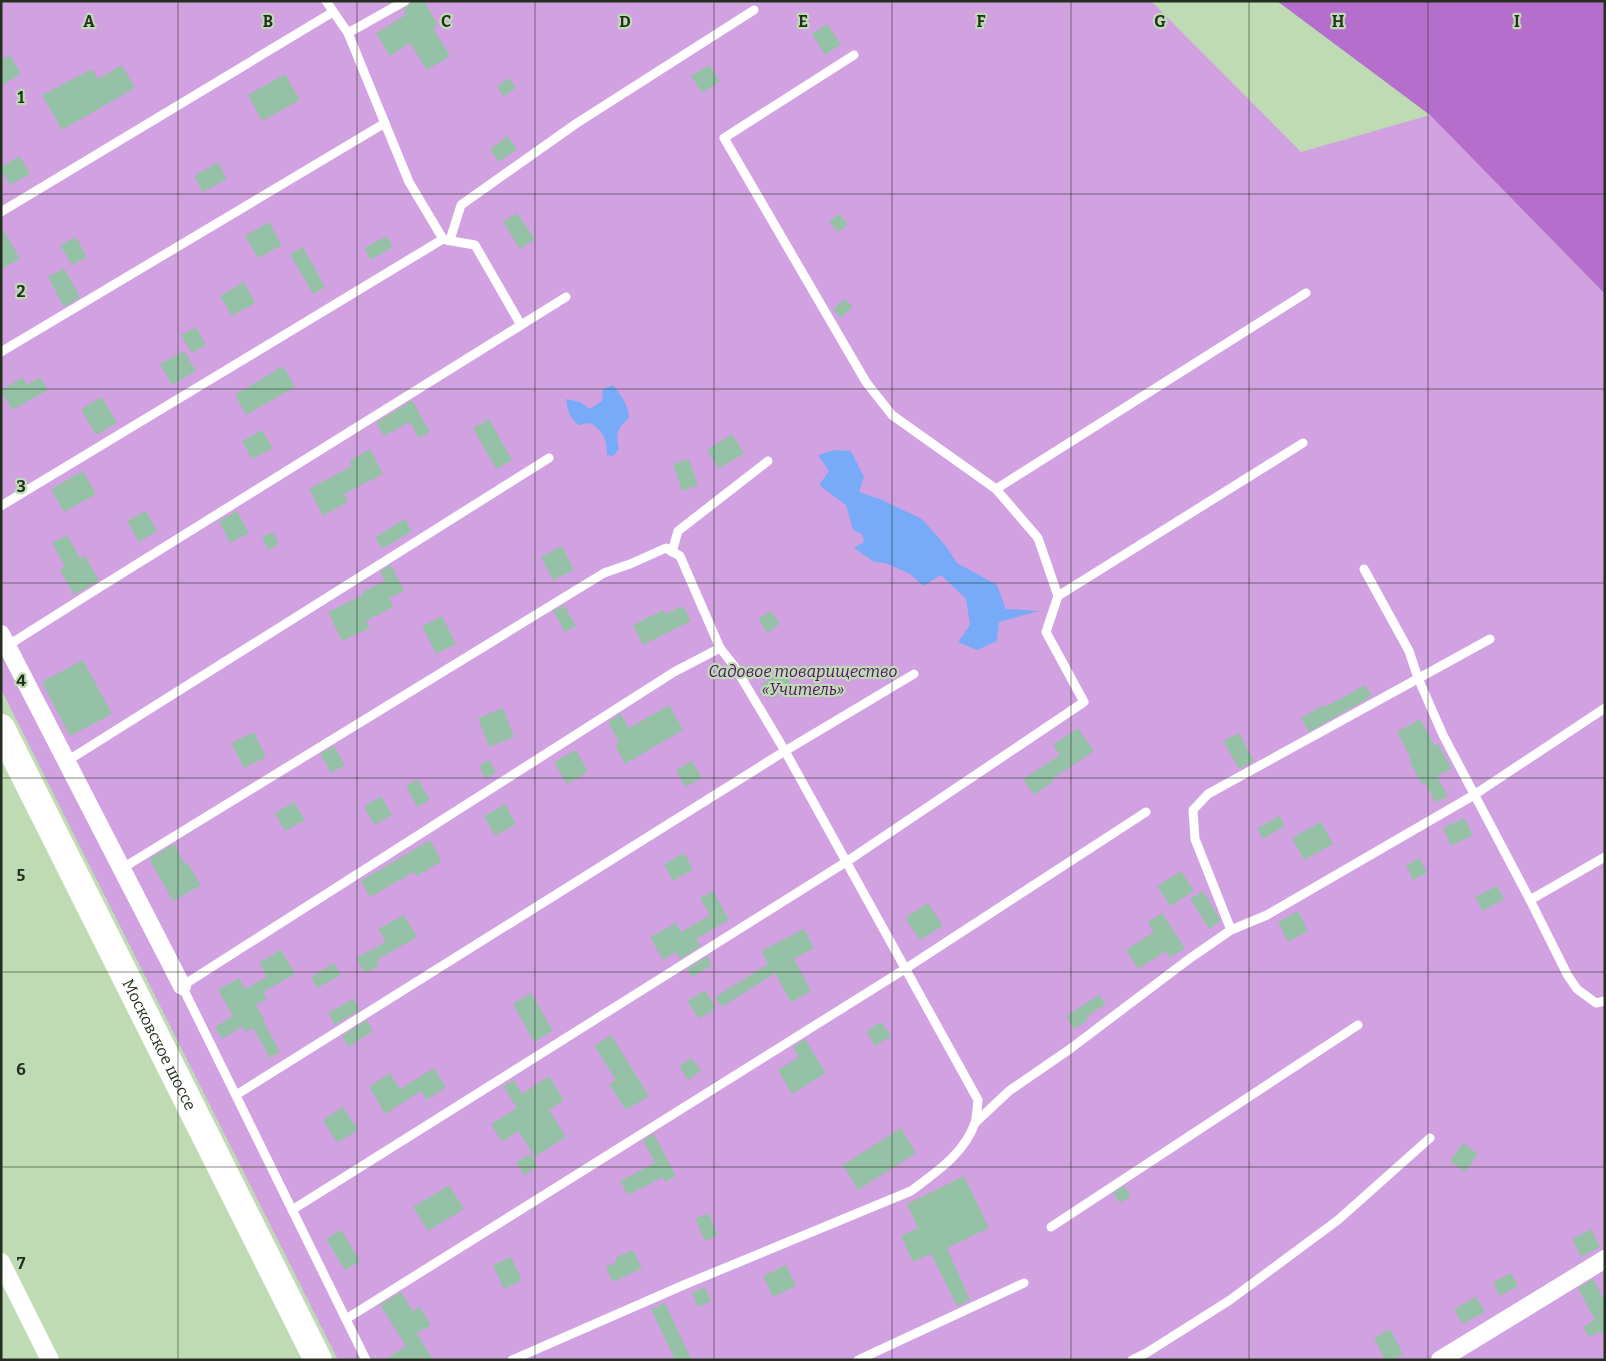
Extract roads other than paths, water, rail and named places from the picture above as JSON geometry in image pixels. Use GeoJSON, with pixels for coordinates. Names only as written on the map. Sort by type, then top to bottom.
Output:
{"type":"FeatureCollection","features":[{"type":"Feature","properties":{"kind":"highway","name":"Московское шоссе"},"geometry":{"type":"LineString","coordinates":[[5,744],[318,1360]]}},
{"type":"Feature","properties":{"kind":"street"},"geometry":{"type":"LineString","coordinates":[[4,640],[182,986]]}},
{"type":"Feature","properties":{"kind":"street"},"geometry":{"type":"LineString","coordinates":[[1440,1360],[1605,1259]]}},
{"type":"Feature","properties":{"kind":"street"},"geometry":{"type":"LineString","coordinates":[[1,1262],[50,1360]]}},
{"type":"Feature","properties":{"kind":"lane"},"geometry":{"type":"LineString","coordinates":[[326,1],[348,33],[409,182],[446,240],[475,246],[521,325]]}},
{"type":"Feature","properties":{"kind":"lane"},"geometry":{"type":"LineString","coordinates":[[348,33],[405,1]]}},
{"type":"Feature","properties":{"kind":"lane"},"geometry":{"type":"LineString","coordinates":[[1,506],[446,240],[461,205],[577,123],[754,10]]}},
{"type":"Feature","properties":{"kind":"lane"},"geometry":{"type":"LineString","coordinates":[[1,212],[333,12]]}},
{"type":"Feature","properties":{"kind":"lane"},"geometry":{"type":"LineString","coordinates":[[292,1210],[846,862],[1084,702],[1046,632],[1058,596],[1038,538],[996,489],[892,415],[866,382],[724,138],[854,56]]}},
{"type":"Feature","properties":{"kind":"lane"},"geometry":{"type":"LineString","coordinates":[[1,352],[385,124]]}},
{"type":"Feature","properties":{"kind":"lane"},"geometry":{"type":"LineString","coordinates":[[996,489],[1306,293]]}},
{"type":"Feature","properties":{"kind":"lane"},"geometry":{"type":"LineString","coordinates":[[4,640],[97,588],[566,298]]}},
{"type":"Feature","properties":{"kind":"lane"},"geometry":{"type":"LineString","coordinates":[[1058,596],[1303,443]]}},
{"type":"Feature","properties":{"kind":"lane"},"geometry":{"type":"LineString","coordinates":[[66,761],[549,458]]}},
{"type":"Feature","properties":{"kind":"lane"},"geometry":{"type":"LineString","coordinates":[[672,552],[678,531],[768,461]]}},
{"type":"Feature","properties":{"kind":"lane"},"geometry":{"type":"LineString","coordinates":[[121,870],[604,573],[666,548],[680,556],[720,648],[735,667],[785,751],[978,1100],[975,1123]]}},
{"type":"Feature","properties":{"kind":"lane"},"geometry":{"type":"LineString","coordinates":[[1364,569],[1409,651],[1418,678],[1443,736],[1568,976],[1577,989],[1596,1003],[1605,1001]]}},
{"type":"Feature","properties":{"kind":"lane"},"geometry":{"type":"LineString","coordinates":[[1230,930],[1194,839],[1193,810],[1208,794],[1490,639]]}},
{"type":"Feature","properties":{"kind":"lane"},"geometry":{"type":"LineString","coordinates":[[366,1360],[182,986],[674,672],[720,648]]}},
{"type":"Feature","properties":{"kind":"lane"},"geometry":{"type":"LineString","coordinates":[[236,1095],[785,751],[914,674]]}},
{"type":"Feature","properties":{"kind":"lane"},"geometry":{"type":"LineString","coordinates":[[512,1360],[686,1284],[911,1191],[942,1168],[960,1150],[975,1123],[1009,1091],[1070,1049],[1230,930],[1267,915],[1474,795],[1605,708]]}},
{"type":"Feature","properties":{"kind":"lane"},"geometry":{"type":"LineString","coordinates":[[346,1319],[905,969],[1146,812]]}},
{"type":"Feature","properties":{"kind":"lane"},"geometry":{"type":"LineString","coordinates":[[1530,900],[1605,857]]}},
{"type":"Feature","properties":{"kind":"lane"},"geometry":{"type":"LineString","coordinates":[[1051,1227],[1358,1025]]}},
{"type":"Feature","properties":{"kind":"lane"},"geometry":{"type":"LineString","coordinates":[[1132,1360],[1148,1352],[1230,1300],[1338,1220],[1430,1138]]}},
{"type":"Feature","properties":{"kind":"lane"},"geometry":{"type":"LineString","coordinates":[[858,1360],[1024,1283]]}},
{"type":"Feature","properties":{"kind":"water"},"geometry":{"type":"Polygon","coordinates":[[[613,385],[626,405],[629,418],[618,432],[619,449],[613,456],[607,455],[605,440],[599,429],[590,423],[579,425],[573,420],[568,411],[566,399],[580,402],[590,409],[602,401],[603,389],[613,385]]]}},
{"type":"Feature","properties":{"kind":"water"},"geometry":{"type":"Polygon","coordinates":[[[836,450],[851,451],[864,477],[859,492],[880,499],[922,519],[945,545],[957,563],[997,585],[1006,609],[1039,611],[999,622],[997,641],[977,650],[958,642],[970,625],[966,599],[941,575],[923,586],[910,574],[885,563],[874,562],[854,548],[864,542],[862,534],[853,530],[846,505],[819,485],[829,471],[818,455],[836,450]]]}},
{"type":"Feature","properties":{"kind":"park label","name":"Садовое товарищество «Учитель»"},"geometry":{"type":"Point","coordinates":[803,680]}}]}
